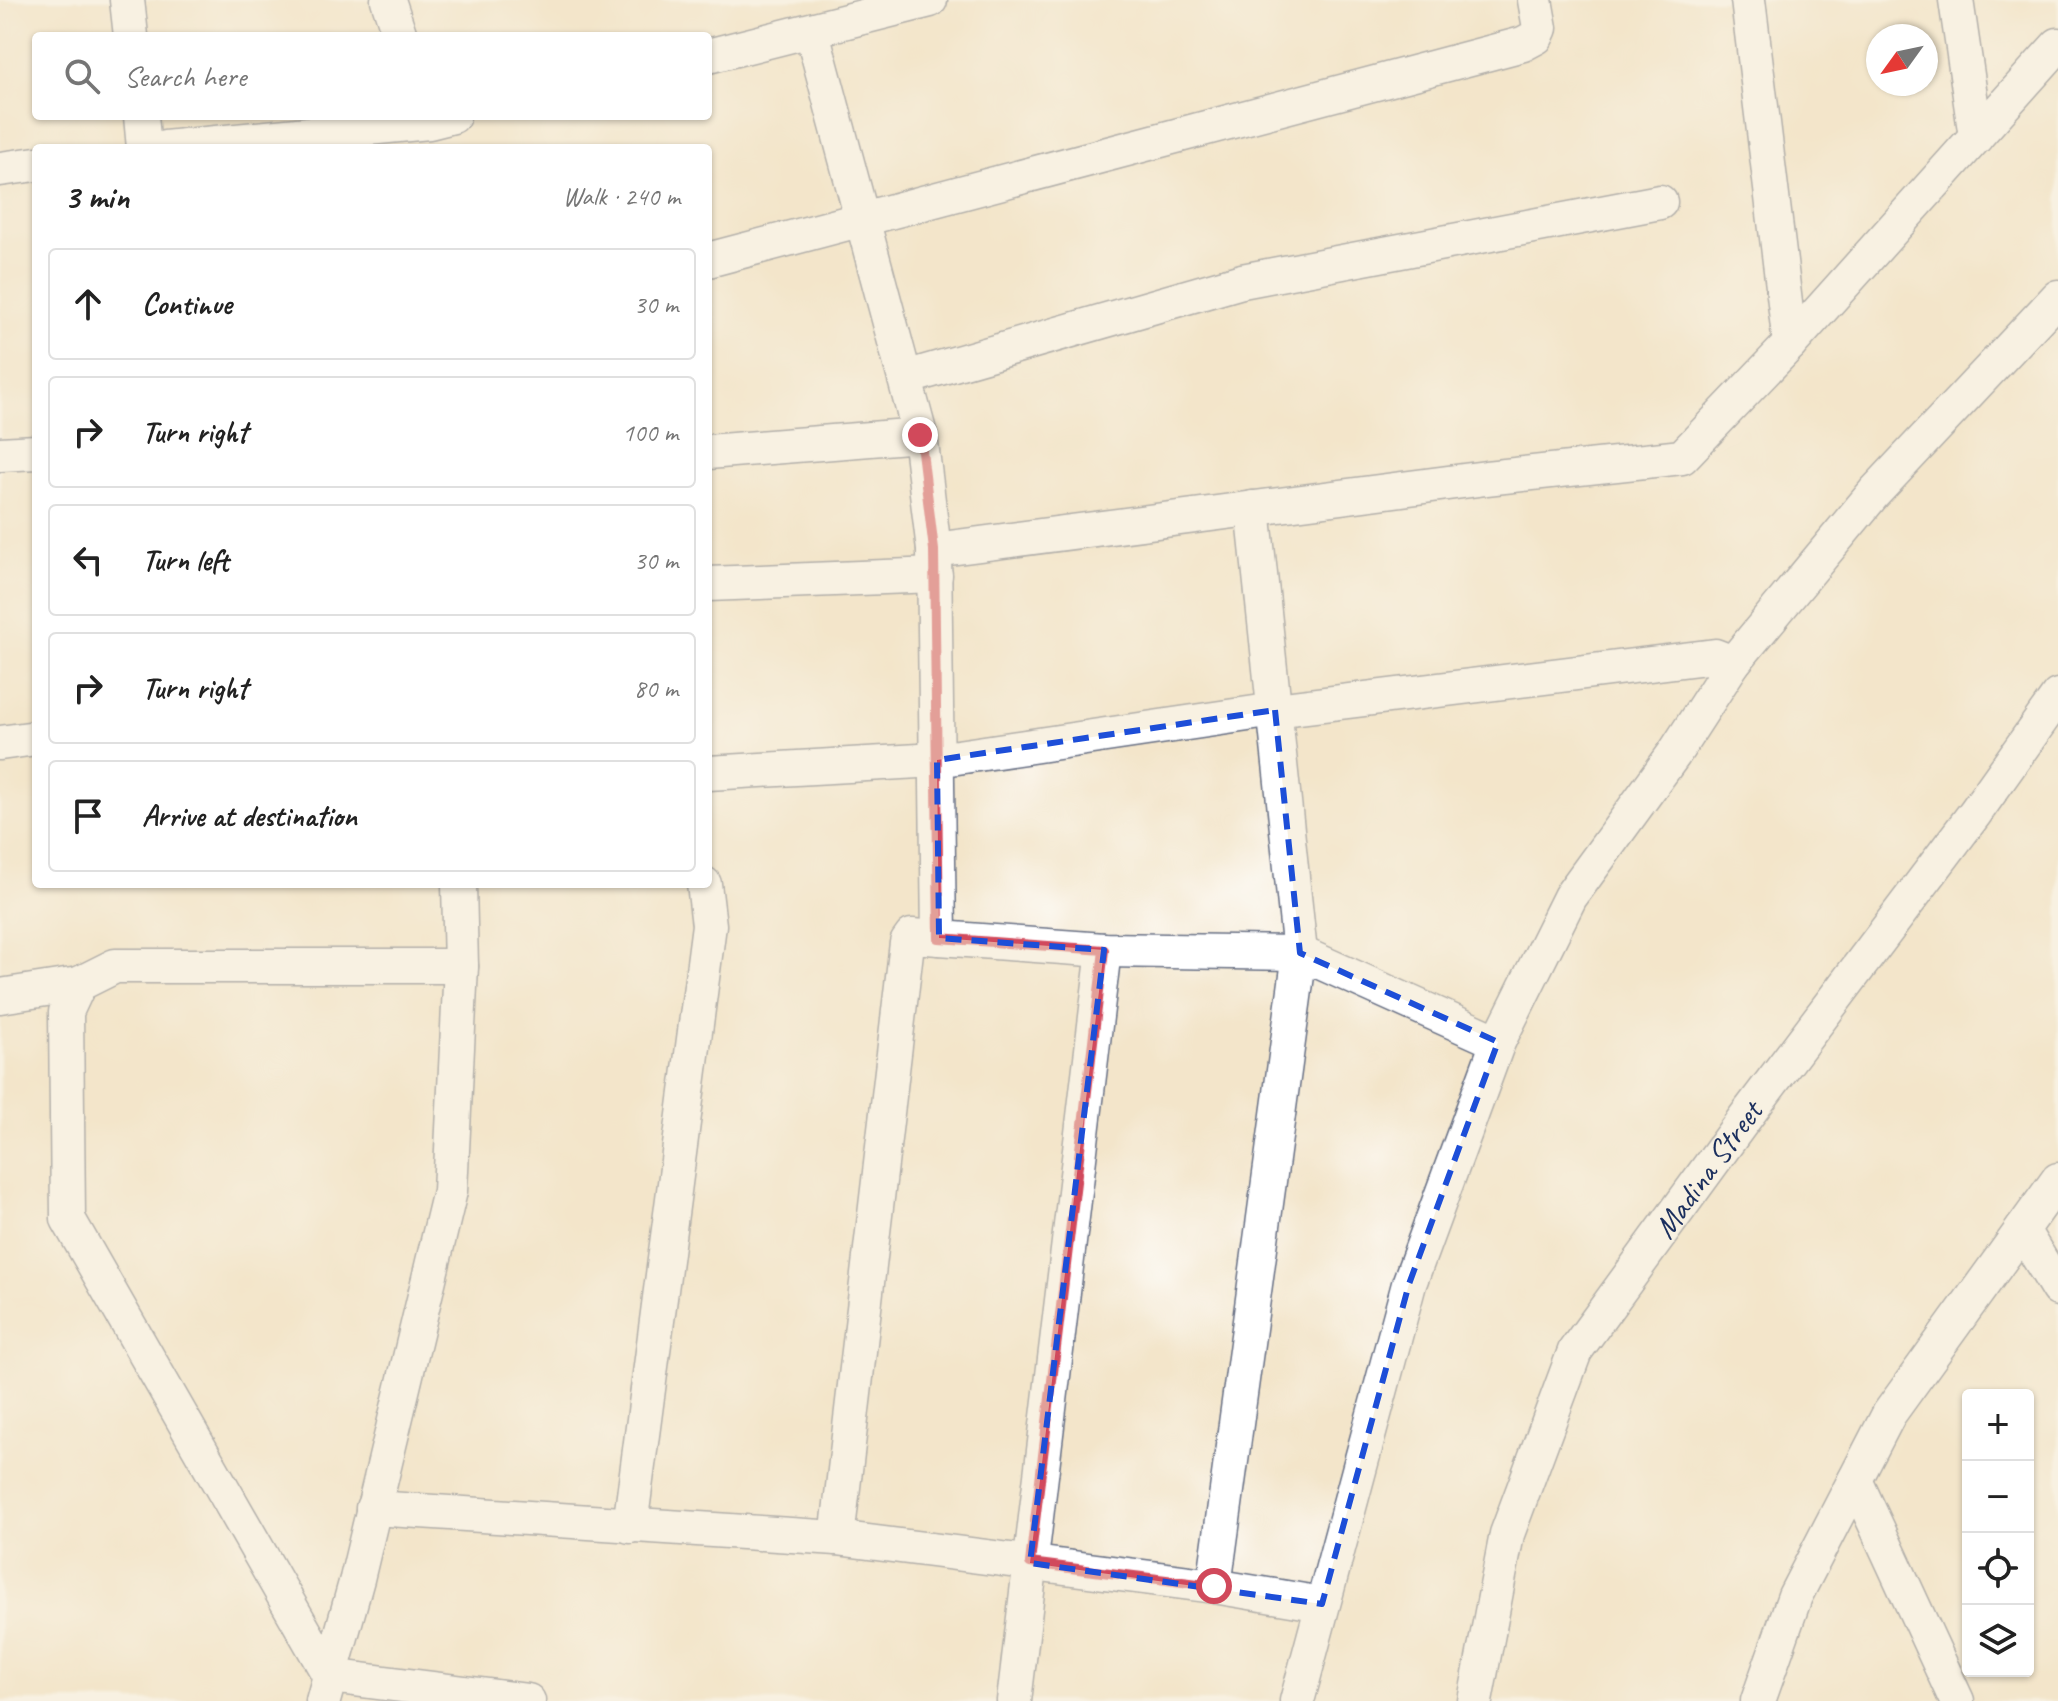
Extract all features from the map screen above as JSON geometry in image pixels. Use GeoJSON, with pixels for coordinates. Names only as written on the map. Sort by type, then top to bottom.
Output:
{"type":"FeatureCollection","features":[{"type":"Feature","properties":{"kind":"street"},"geometry":{"type":"LineString","coordinates":[[127,0],[131,32]]}},
{"type":"Feature","properties":{"kind":"street"},"geometry":{"type":"LineString","coordinates":[[388,0],[399,32]]}},
{"type":"Feature","properties":{"kind":"street"},"geometry":{"type":"LineString","coordinates":[[712,55],[930,0]]}},
{"type":"Feature","properties":{"kind":"street"},"geometry":{"type":"LineString","coordinates":[[712,259],[1523,44],[1536,37],[1540,28],[1535,0]]}},
{"type":"Feature","properties":{"kind":"street"},"geometry":{"type":"LineString","coordinates":[[1748,0],[1790,344]]}},
{"type":"Feature","properties":{"kind":"street"},"geometry":{"type":"LineString","coordinates":[[1956,0],[1976,137]]}},
{"type":"Feature","properties":{"kind":"street"},"geometry":{"type":"LineString","coordinates":[[812,32],[920,435],[935,563],[939,938]]}},
{"type":"Feature","properties":{"kind":"street"},"geometry":{"type":"LineString","coordinates":[[712,584],[935,563],[1253,508],[1682,457],[1790,344],[2058,45]]}},
{"type":"Feature","properties":{"kind":"street"},"geometry":{"type":"LineString","coordinates":[[141,120],[144,144]]}},
{"type":"Feature","properties":{"kind":"street"},"geometry":{"type":"LineString","coordinates":[[212,144],[437,125]]}},
{"type":"Feature","properties":{"kind":"street"},"geometry":{"type":"LineString","coordinates":[[0,169],[32,165]]}},
{"type":"Feature","properties":{"kind":"street"},"geometry":{"type":"LineString","coordinates":[[905,378],[1242,281],[1660,202]]}},
{"type":"Feature","properties":{"kind":"street"},"geometry":{"type":"LineString","coordinates":[[1297,1701],[1409,1284],[1498,1042],[1570,897],[1674,754],[1733,663],[1874,493],[2058,297]]}},
{"type":"Feature","properties":{"kind":"street"},"geometry":{"type":"LineString","coordinates":[[712,452],[920,435]]}},
{"type":"Feature","properties":{"kind":"street"},"geometry":{"type":"LineString","coordinates":[[0,454],[32,452]]}},
{"type":"Feature","properties":{"kind":"street"},"geometry":{"type":"LineString","coordinates":[[1214,1586],[1300,953],[1253,508]]}},
{"type":"Feature","properties":{"kind":"street"},"geometry":{"type":"LineString","coordinates":[[712,773],[937,760],[1275,710],[1715,656],[1733,663]]}},
{"type":"Feature","properties":{"kind":"street","name":"Madina Street"},"geometry":{"type":"LineString","coordinates":[[1475,1701],[1507,1534],[1575,1351],[1747,1115],[1975,813],[2058,696]]}},
{"type":"Feature","properties":{"kind":"street"},"geometry":{"type":"LineString","coordinates":[[0,743],[32,739]]}},
{"type":"Feature","properties":{"kind":"street"},"geometry":{"type":"LineString","coordinates":[[327,1688],[450,1191],[461,966],[459,888]]}},
{"type":"Feature","properties":{"kind":"street"},"geometry":{"type":"LineString","coordinates":[[630,1526],[709,925],[704,888]]}},
{"type":"Feature","properties":{"kind":"street"},"geometry":{"type":"LineString","coordinates":[[837,1538],[907,943],[912,936],[1104,950],[1300,953],[1498,1042]]}},
{"type":"Feature","properties":{"kind":"street"},"geometry":{"type":"LineString","coordinates":[[1014,1701],[1104,950]]}},
{"type":"Feature","properties":{"kind":"street"},"geometry":{"type":"LineString","coordinates":[[0,996],[79,984],[115,966],[461,966]]}},
{"type":"Feature","properties":{"kind":"street"},"geometry":{"type":"LineString","coordinates":[[79,984],[66,1012],[68,1219],[327,1688]]}},
{"type":"Feature","properties":{"kind":"street"},"geometry":{"type":"LineString","coordinates":[[1758,1701],[1795,1596],[1889,1414],[2058,1180]]}},
{"type":"Feature","properties":{"kind":"street"},"geometry":{"type":"LineString","coordinates":[[2022,1230],[2058,1289]]}},
{"type":"Feature","properties":{"kind":"street"},"geometry":{"type":"LineString","coordinates":[[1855,1480],[1957,1701]]}},
{"type":"Feature","properties":{"kind":"street"},"geometry":{"type":"LineString","coordinates":[[373,1508],[837,1538],[1214,1586],[1322,1604]]}},
{"type":"Feature","properties":{"kind":"street"},"geometry":{"type":"LineString","coordinates":[[327,1688],[528,1701]]}},
{"type":"Feature","properties":{"kind":"highlighted area"},"geometry":{"type":"Polygon","coordinates":[[[1275,710],[1300,953],[1498,1042],[1409,1284],[1322,1604],[1030,1563],[1104,950],[939,938],[937,760],[1275,710]]]}},
{"type":"Feature","properties":{"kind":"route"},"geometry":{"type":"LineString","coordinates":[[920,435],[934,550],[939,938],[1104,950],[1030,1563],[1214,1586]]}}]}
